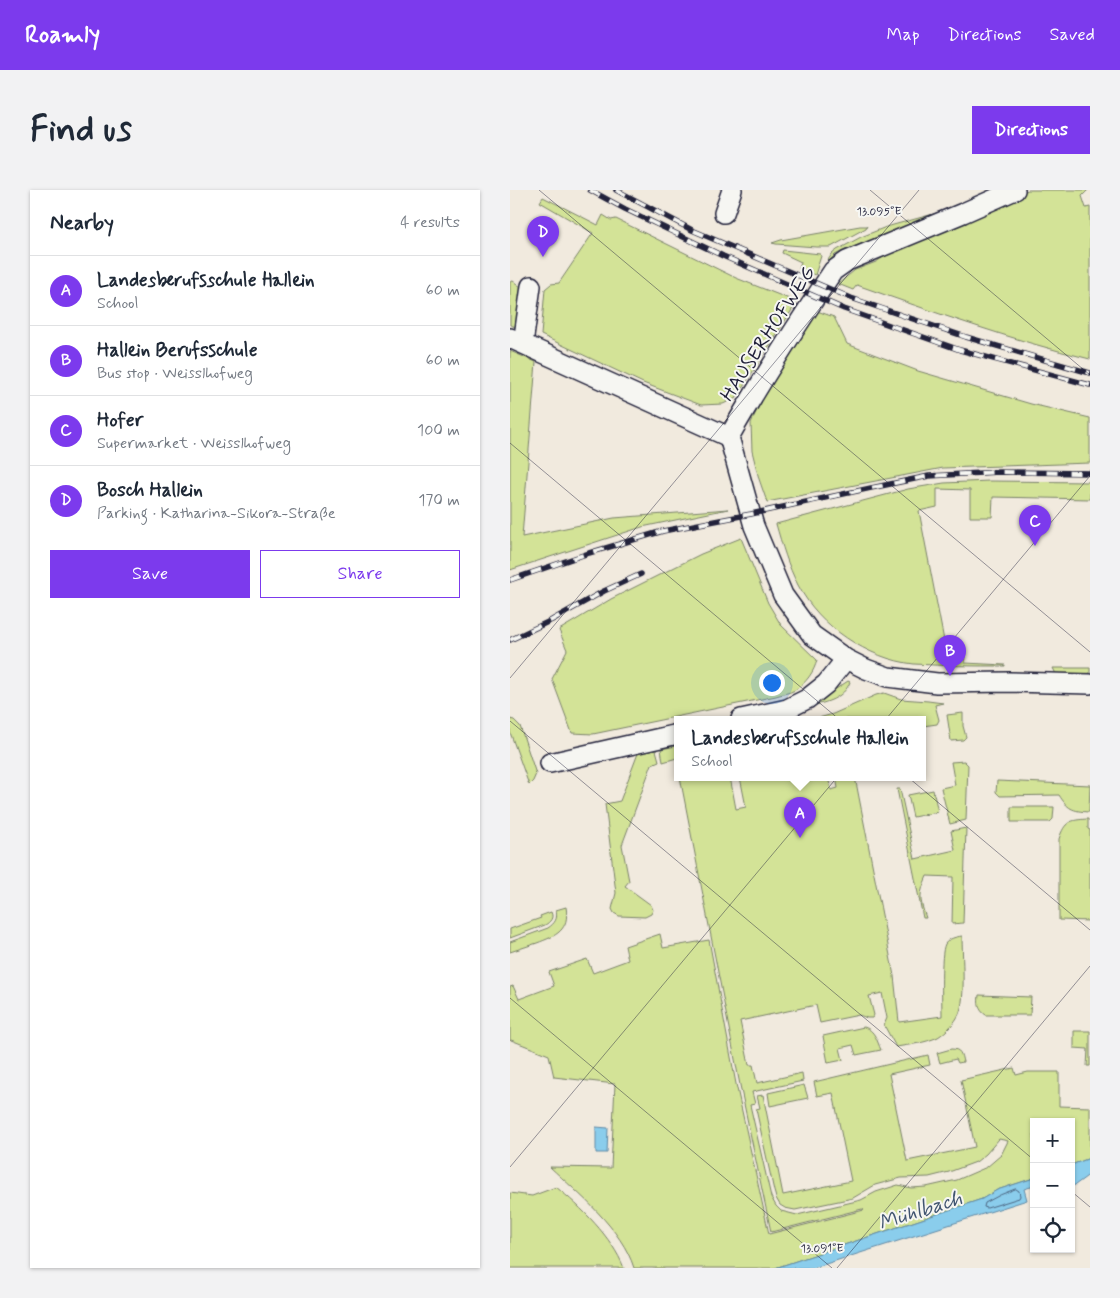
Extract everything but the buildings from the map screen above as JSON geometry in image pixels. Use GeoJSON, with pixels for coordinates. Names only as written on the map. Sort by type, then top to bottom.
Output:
{"type":"FeatureCollection","features":[{"type":"Feature","properties":{"kind":"street"},"geometry":{"type":"LineString","coordinates":[[724,213],[732,190]]}},
{"type":"Feature","properties":{"kind":"street","name":"HAUSERHOFWEG"},"geometry":{"type":"LineString","coordinates":[[729,436],[803,315],[840,265],[1015,190]]}},
{"type":"Feature","properties":{"kind":"street"},"geometry":{"type":"LineString","coordinates":[[531,286],[516,341],[729,436],[754,526],[783,595],[812,635],[846,659],[888,677],[937,683],[1090,684]]}},
{"type":"Feature","properties":{"kind":"street"},"geometry":{"type":"LineString","coordinates":[[755,716],[787,709],[807,699],[826,684],[846,659]]}},
{"type":"Feature","properties":{"kind":"street"},"geometry":{"type":"LineString","coordinates":[[550,763],[674,735]]}},
{"type":"Feature","properties":{"kind":"green space"},"geometry":{"type":"Polygon","coordinates":[[[1028,190],[1088,190],[1082,196],[1086,208],[1090,207],[1090,359],[1002,334],[857,285],[853,290],[838,284],[855,270],[876,262],[901,245],[1028,190]]]}},
{"type":"Feature","properties":{"kind":"green space"},"geometry":{"type":"Polygon","coordinates":[[[543,197],[598,225],[603,215],[611,220],[616,219],[736,278],[797,302],[736,398],[723,404],[701,405],[643,383],[541,335],[545,289],[551,284],[559,283],[593,233],[540,202],[543,197]]]}},
{"type":"Feature","properties":{"kind":"green space"},"geometry":{"type":"Polygon","coordinates":[[[937,213],[938,215],[845,250],[828,260],[837,250],[861,237],[886,227],[937,213]]]}},
{"type":"Feature","properties":{"kind":"green space"},"geometry":{"type":"Polygon","coordinates":[[[867,226],[831,247],[772,243],[781,240],[867,226]]]}},
{"type":"Feature","properties":{"kind":"green space"},"geometry":{"type":"Polygon","coordinates":[[[783,250],[820,254],[815,275],[799,269],[801,262],[782,253],[783,250]]]}},
{"type":"Feature","properties":{"kind":"green space"},"geometry":{"type":"Polygon","coordinates":[[[513,281],[525,290],[516,327],[510,325],[510,282],[513,281]]]}},
{"type":"Feature","properties":{"kind":"green space"},"geometry":{"type":"Polygon","coordinates":[[[817,311],[834,317],[847,344],[918,371],[1031,404],[1090,418],[1090,463],[943,468],[767,502],[752,451],[751,423],[779,369],[817,311]]]}},
{"type":"Feature","properties":{"kind":"green space"},"geometry":{"type":"Polygon","coordinates":[[[510,351],[536,362],[522,537],[614,518],[728,509],[642,527],[510,570],[510,351]]]}},
{"type":"Feature","properties":{"kind":"green space"},"geometry":{"type":"Polygon","coordinates":[[[989,481],[1090,482],[1090,499],[993,497],[992,517],[970,517],[970,490],[937,489],[937,507],[919,511],[946,651],[964,648],[965,663],[1005,666],[914,664],[879,655],[863,648],[832,627],[807,600],[798,585],[788,563],[776,524],[908,489],[944,483],[989,481]]]}},
{"type":"Feature","properties":{"kind":"green space"},"geometry":{"type":"Polygon","coordinates":[[[741,538],[768,603],[781,625],[817,660],[812,673],[806,681],[793,691],[776,696],[593,734],[572,733],[552,679],[567,650],[559,630],[611,599],[701,554],[741,538]]]}},
{"type":"Feature","properties":{"kind":"green space"},"geometry":{"type":"Polygon","coordinates":[[[1053,668],[1090,668],[1090,674],[1056,674],[1053,668]]]}},
{"type":"Feature","properties":{"kind":"green space"},"geometry":{"type":"Polygon","coordinates":[[[848,681],[850,682],[847,688],[839,696],[810,706],[848,681]]]}},
{"type":"Feature","properties":{"kind":"green space"},"geometry":{"type":"Polygon","coordinates":[[[884,693],[901,699],[943,703],[935,705],[939,720],[937,724],[926,726],[926,716],[826,716],[884,693]]]}},
{"type":"Feature","properties":{"kind":"green space"},"geometry":{"type":"Polygon","coordinates":[[[963,713],[963,726],[966,737],[963,740],[951,741],[947,715],[963,713]]]}},
{"type":"Feature","properties":{"kind":"green space"},"geometry":{"type":"Polygon","coordinates":[[[510,719],[520,726],[536,774],[529,785],[510,732],[510,719]]]}},
{"type":"Feature","properties":{"kind":"green space"},"geometry":{"type":"Polygon","coordinates":[[[674,747],[674,759],[663,762],[661,749],[674,747]]]}},
{"type":"Feature","properties":{"kind":"green space"},"geometry":{"type":"Polygon","coordinates":[[[640,748],[648,751],[656,750],[659,761],[652,764],[622,845],[629,881],[625,886],[651,905],[653,910],[651,914],[645,917],[619,916],[612,909],[616,893],[605,804],[620,801],[640,748]]]}},
{"type":"Feature","properties":{"kind":"green space"},"geometry":{"type":"Polygon","coordinates":[[[964,761],[968,765],[966,820],[950,824],[941,788],[955,785],[951,762],[964,761]]]}},
{"type":"Feature","properties":{"kind":"green space"},"geometry":{"type":"Polygon","coordinates":[[[681,781],[731,781],[736,809],[746,807],[741,781],[829,781],[831,790],[838,788],[837,781],[856,781],[894,976],[899,1022],[942,1016],[943,949],[948,940],[962,936],[963,987],[961,1007],[953,1024],[941,1035],[933,1039],[917,1044],[896,1047],[884,1025],[887,1018],[882,993],[869,996],[874,1015],[872,1018],[859,1015],[820,1023],[816,1005],[740,1021],[749,1065],[753,1065],[757,1083],[802,1073],[803,1081],[752,1092],[755,1104],[750,1105],[771,1197],[781,1211],[797,1215],[861,1200],[876,1192],[898,1185],[911,1188],[926,1187],[957,1180],[987,1167],[1001,1155],[1008,1141],[999,1139],[976,1162],[949,1172],[929,1177],[901,1178],[875,1185],[853,1198],[795,1210],[780,1205],[776,1198],[756,1109],[760,1108],[757,1096],[763,1095],[783,1195],[851,1181],[833,1093],[817,1096],[814,1082],[928,1055],[930,1065],[889,1074],[907,1161],[975,1147],[961,1080],[1014,1068],[1016,1075],[1028,1072],[1059,1072],[1059,1106],[1090,1107],[1090,1158],[1075,1164],[1075,1118],[1030,1118],[1030,1179],[997,1190],[982,1199],[775,1268],[634,1268],[620,1240],[610,1226],[550,1167],[611,1168],[615,1084],[554,1077],[549,1055],[510,1041],[510,987],[513,986],[519,999],[554,986],[549,972],[587,959],[593,973],[628,960],[625,946],[660,934],[663,948],[709,940],[736,1084],[769,1234],[864,1210],[771,1232],[740,1085],[681,781]]]}},
{"type":"Feature","properties":{"kind":"green space"},"geometry":{"type":"Polygon","coordinates":[[[997,781],[1090,785],[1089,812],[1071,808],[1059,795],[1000,796],[996,792],[997,781]]]}},
{"type":"Feature","properties":{"kind":"green space"},"geometry":{"type":"Polygon","coordinates":[[[897,789],[900,789],[915,859],[955,850],[951,831],[966,828],[963,923],[952,924],[953,877],[927,876],[922,888],[921,897],[926,918],[923,918],[897,789]]]}},
{"type":"Feature","properties":{"kind":"green space"},"geometry":{"type":"Polygon","coordinates":[[[933,790],[938,812],[913,817],[908,795],[933,790]]]}},
{"type":"Feature","properties":{"kind":"green space"},"geometry":{"type":"Polygon","coordinates":[[[1011,807],[1054,807],[1053,819],[1050,822],[1011,822],[1011,807]]]}},
{"type":"Feature","properties":{"kind":"green space"},"geometry":{"type":"Polygon","coordinates":[[[1088,819],[1088,829],[1090,830],[1090,921],[1059,920],[1059,839],[1066,825],[1072,821],[1088,819]]]}},
{"type":"Feature","properties":{"kind":"green space"},"geometry":{"type":"Polygon","coordinates":[[[566,907],[567,915],[564,927],[556,935],[510,952],[510,942],[548,928],[557,916],[556,910],[566,907]]]}},
{"type":"Feature","properties":{"kind":"green space"},"geometry":{"type":"Polygon","coordinates":[[[551,912],[551,920],[545,925],[510,938],[510,929],[541,918],[540,916],[551,912]]]}},
{"type":"Feature","properties":{"kind":"green space"},"geometry":{"type":"Polygon","coordinates":[[[979,995],[1031,997],[1030,1015],[986,1015],[979,1006],[979,995]]]}},
{"type":"Feature","properties":{"kind":"green space"},"geometry":{"type":"Polygon","coordinates":[[[864,1027],[873,1033],[881,1050],[856,1055],[853,1045],[840,1048],[843,1060],[828,1063],[823,1036],[864,1027]]]}},
{"type":"Feature","properties":{"kind":"green space"},"geometry":{"type":"Polygon","coordinates":[[[1074,1031],[1090,1031],[1090,1066],[1087,1066],[1088,1049],[1074,1048],[1074,1031]]]}},
{"type":"Feature","properties":{"kind":"green space"},"geometry":{"type":"Polygon","coordinates":[[[951,1049],[959,1051],[963,1062],[958,1063],[956,1059],[940,1063],[937,1053],[951,1049]]]}},
{"type":"Feature","properties":{"kind":"green space"},"geometry":{"type":"Polygon","coordinates":[[[804,1085],[808,1098],[770,1106],[768,1093],[804,1085]]]}},
{"type":"Feature","properties":{"kind":"green space"},"geometry":{"type":"Polygon","coordinates":[[[556,1187],[595,1223],[612,1245],[624,1268],[510,1268],[510,1193],[532,1196],[556,1187]]]}},
{"type":"Feature","properties":{"kind":"water"},"geometry":{"type":"Polygon","coordinates":[[[596,1127],[608,1128],[607,1153],[596,1153],[596,1127]]]}},
{"type":"Feature","properties":{"kind":"water"},"geometry":{"type":"Polygon","coordinates":[[[1090,1158],[1090,1174],[1075,1185],[1075,1164],[1090,1158]]]}},
{"type":"Feature","properties":{"kind":"water"},"geometry":{"type":"Polygon","coordinates":[[[1030,1179],[1030,1187],[1024,1189],[1027,1200],[813,1268],[775,1268],[982,1199],[997,1190],[1030,1179]]]}},
{"type":"Feature","properties":{"kind":"railway"},"geometry":{"type":"LineString","coordinates":[[590,190],[723,256],[844,309],[960,350],[1090,385]]}},
{"type":"Feature","properties":{"kind":"railway"},"geometry":{"type":"LineString","coordinates":[[616,190],[692,230],[851,298],[966,337],[1090,373]]}},
{"type":"Feature","properties":{"kind":"railway"},"geometry":{"type":"LineString","coordinates":[[510,580],[589,553],[663,531],[929,476],[999,472],[1090,473]]}},
{"type":"Feature","properties":{"kind":"railway"},"geometry":{"type":"LineString","coordinates":[[510,640],[641,574]]}},
{"type":"Feature","properties":{"kind":"place","name":"Bosch Hallein"},"geometry":{"type":"Point","coordinates":[543,257]}},
{"type":"Feature","properties":{"kind":"place","name":"Hofer"},"geometry":{"type":"Point","coordinates":[1035,546]}},
{"type":"Feature","properties":{"kind":"place","name":"Hallein Berufsschule"},"geometry":{"type":"Point","coordinates":[950,676]}},
{"type":"Feature","properties":{"kind":"place","name":"Landesberufsschule Hallein"},"geometry":{"type":"Point","coordinates":[800,838]}},
{"type":"Feature","properties":{"kind":"water label","name":"Mühlbach"},"geometry":{"type":"Point","coordinates":[920,1210]}}]}
